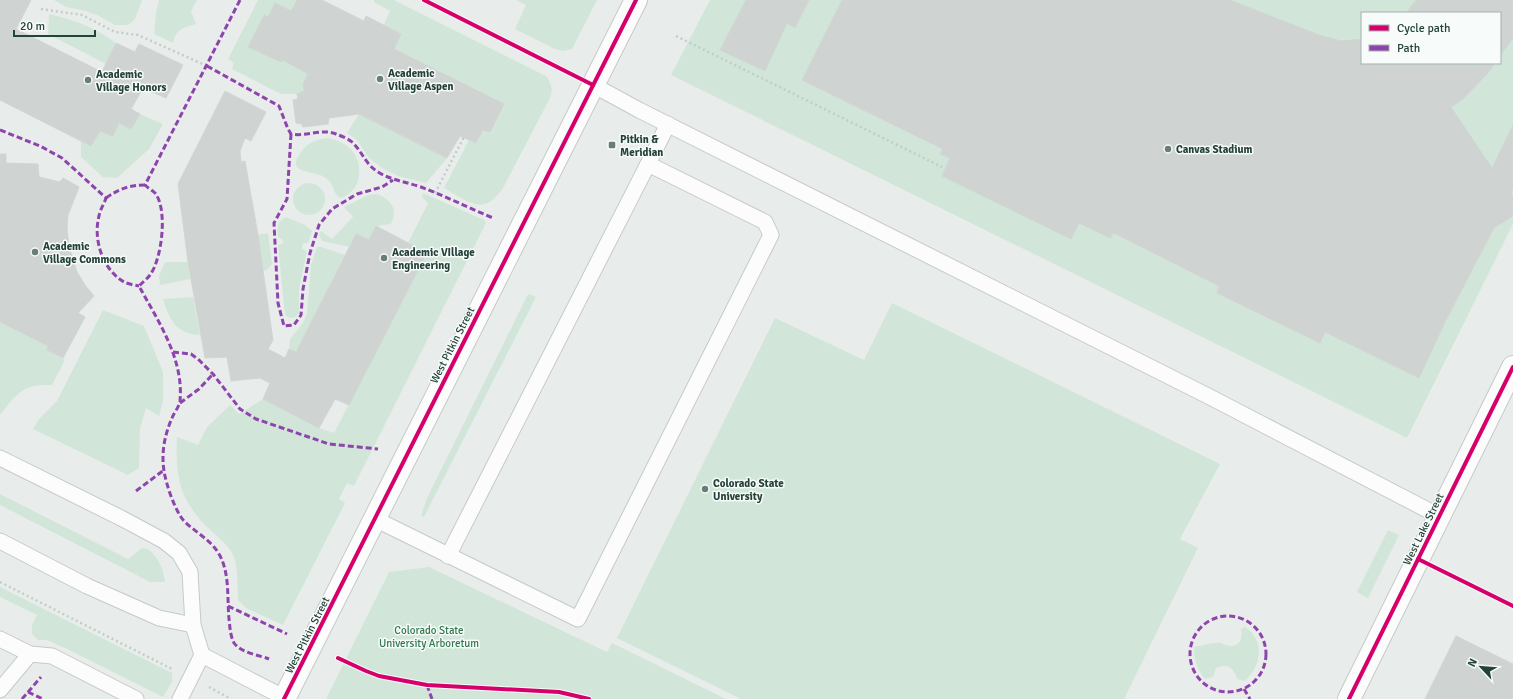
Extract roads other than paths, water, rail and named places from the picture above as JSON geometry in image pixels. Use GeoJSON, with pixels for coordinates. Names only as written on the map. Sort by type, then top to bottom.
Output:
{"type":"FeatureCollection","features":[{"type":"Feature","properties":{"kind":"street","name":"West Pitkin Street"},"geometry":{"type":"LineString","coordinates":[[284,699],[636,0]]}},
{"type":"Feature","properties":{"kind":"street","name":"West Lake Street"},"geometry":{"type":"LineString","coordinates":[[1349,699],[1513,367]]}},
{"type":"Feature","properties":{"kind":"lane"},"geometry":{"type":"LineString","coordinates":[[593,85],[1210,397],[1439,516]]}},
{"type":"Feature","properties":{"kind":"lane"},"geometry":{"type":"LineString","coordinates":[[448,556],[668,124]]}},
{"type":"Feature","properties":{"kind":"lane"},"geometry":{"type":"LineString","coordinates":[[375,520],[578,619],[771,235],[765,222],[648,164]]}},
{"type":"Feature","properties":{"kind":"lane"},"geometry":{"type":"LineString","coordinates":[[0,458],[121,518],[164,541],[179,553],[190,572],[193,625],[202,655],[180,699]]}},
{"type":"Feature","properties":{"kind":"lane"},"geometry":{"type":"LineString","coordinates":[[0,541],[88,586],[151,615],[158,618],[193,625]]}},
{"type":"Feature","properties":{"kind":"lane"},"geometry":{"type":"LineString","coordinates":[[0,639],[30,654],[52,656],[136,699]]}},
{"type":"Feature","properties":{"kind":"lane"},"geometry":{"type":"LineString","coordinates":[[0,690],[30,654]]}},
{"type":"Feature","properties":{"kind":"lane"},"geometry":{"type":"LineString","coordinates":[[202,655],[284,699]]}},
{"type":"Feature","properties":{"kind":"place","name":"Academic Village Aspen"},"geometry":{"type":"Point","coordinates":[380,79]}},
{"type":"Feature","properties":{"kind":"place","name":"Academic Village Honors"},"geometry":{"type":"Point","coordinates":[88,80]}},
{"type":"Feature","properties":{"kind":"place","name":"Pitkin & Meridian"},"geometry":{"type":"Point","coordinates":[612,145]}},
{"type":"Feature","properties":{"kind":"place","name":"Canvas Stadium"},"geometry":{"type":"Point","coordinates":[1168,149]}},
{"type":"Feature","properties":{"kind":"place","name":"Academic Village Commons"},"geometry":{"type":"Point","coordinates":[35,252]}},
{"type":"Feature","properties":{"kind":"place","name":"Academic VIllage Engineering"},"geometry":{"type":"Point","coordinates":[384,258]}},
{"type":"Feature","properties":{"kind":"place","name":"Colorado State University"},"geometry":{"type":"Point","coordinates":[705,489]}},
{"type":"Feature","properties":{"kind":"park label","name":"Colorado State University Arboretum"},"geometry":{"type":"Point","coordinates":[429,636]}}]}
